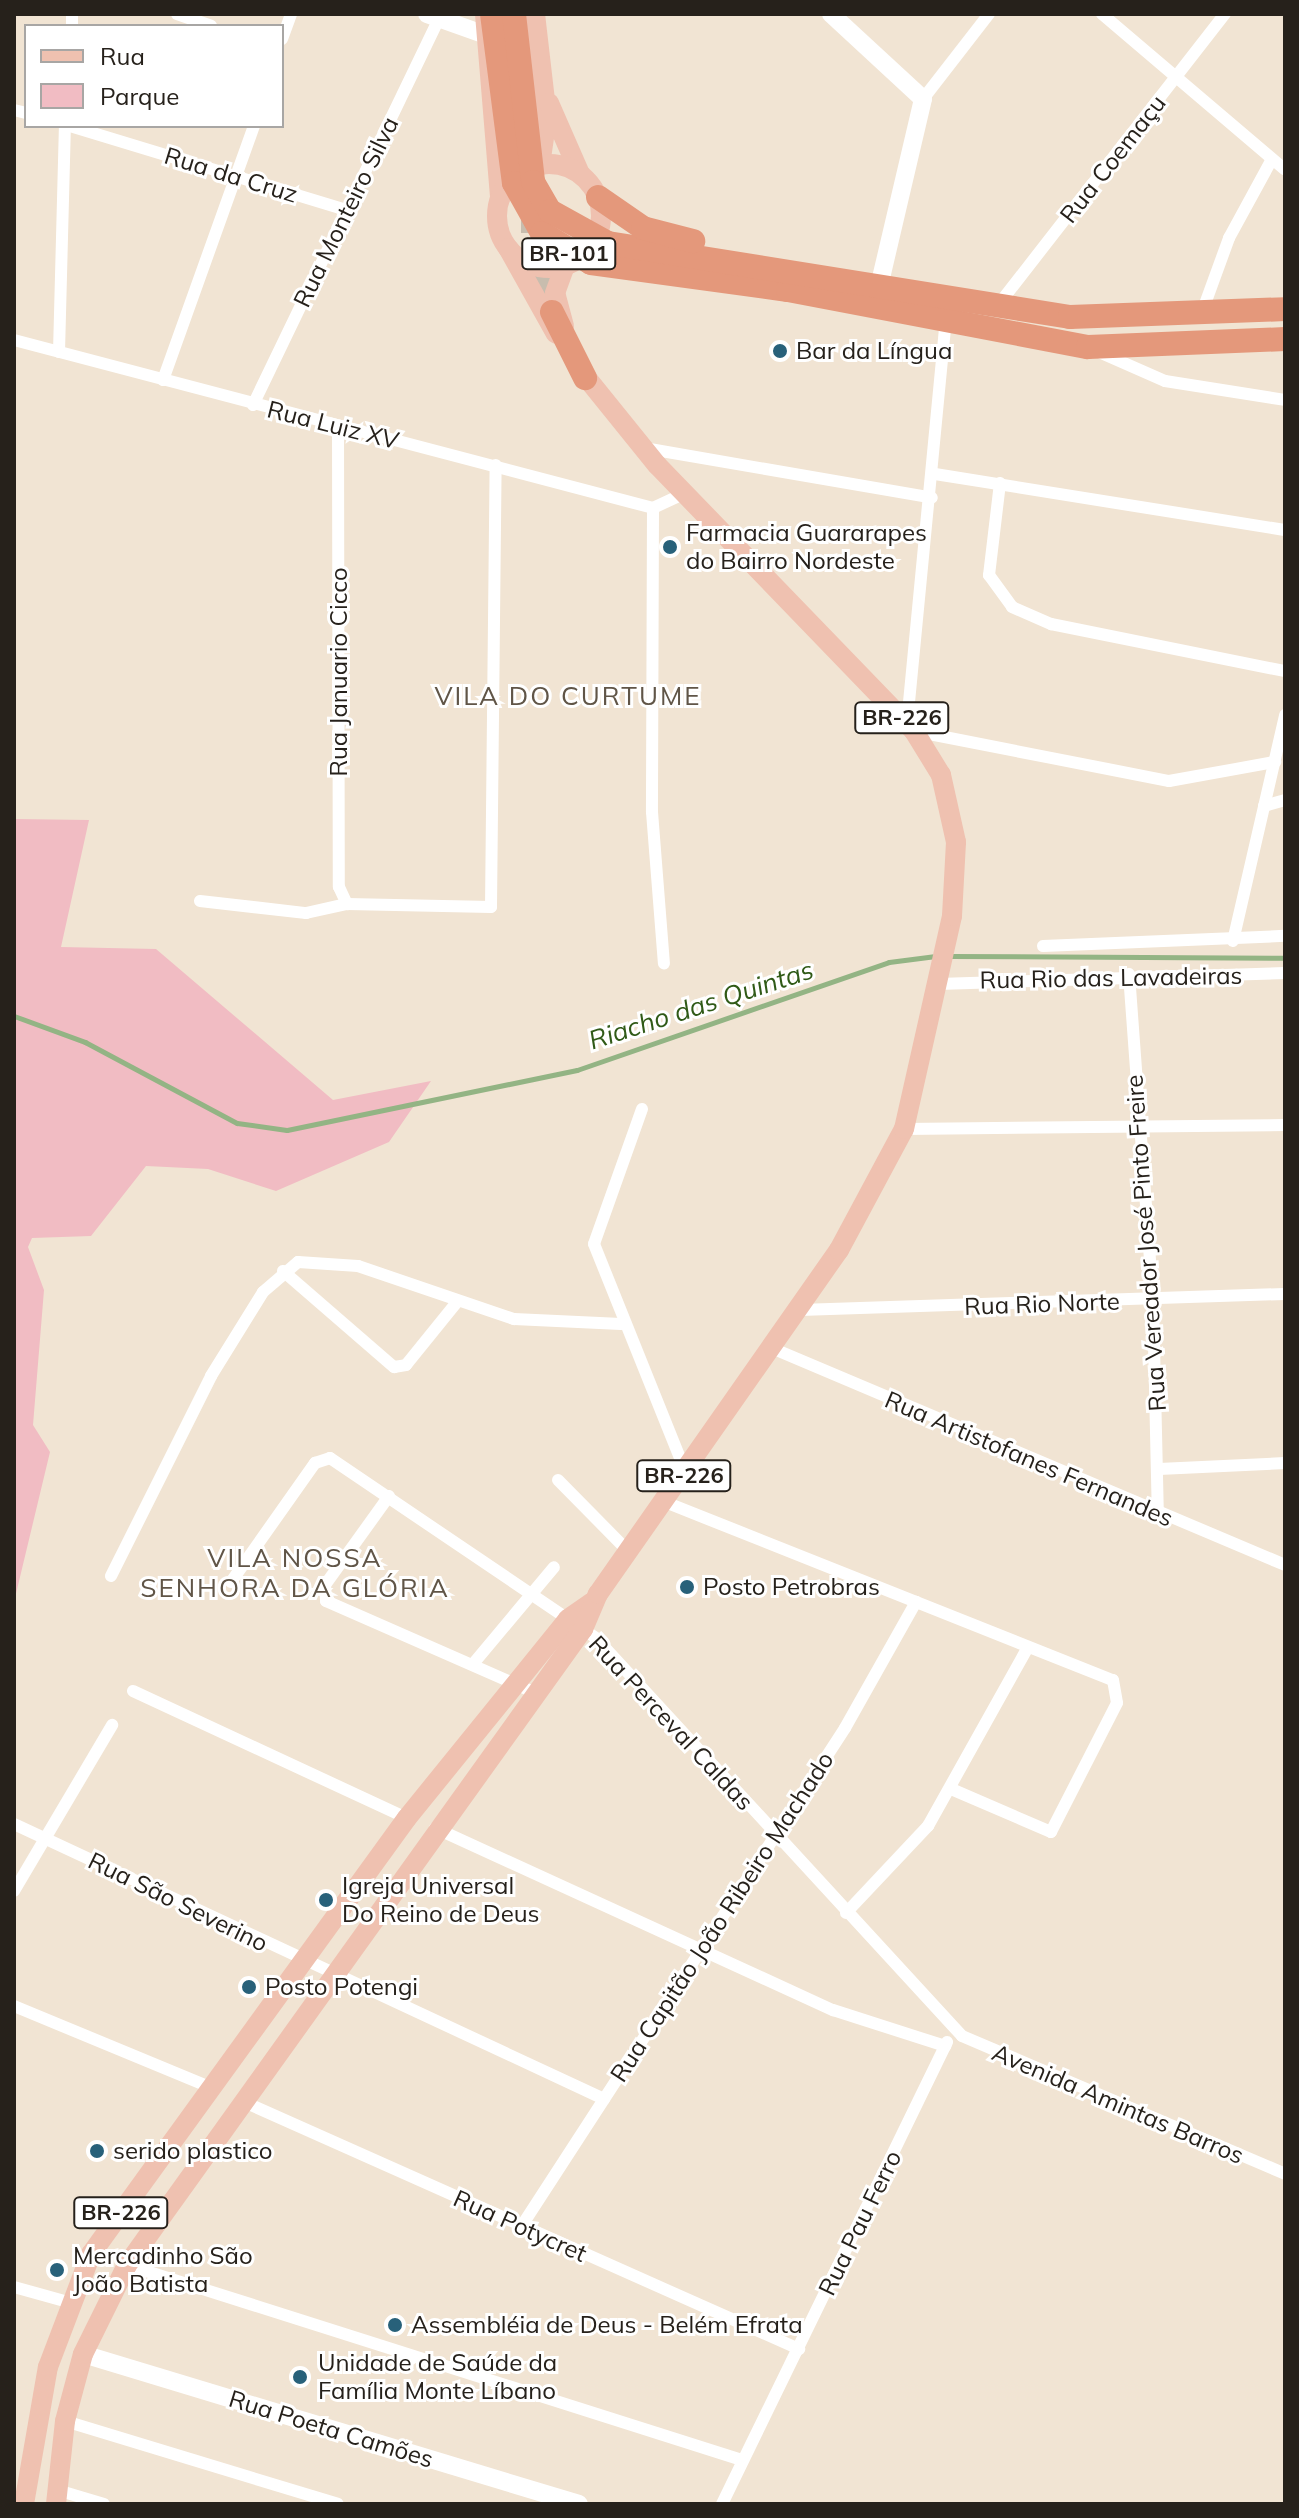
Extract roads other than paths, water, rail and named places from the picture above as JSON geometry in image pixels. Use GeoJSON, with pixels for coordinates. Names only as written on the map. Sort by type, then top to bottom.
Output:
{"type":"FeatureCollection","features":[{"type":"Feature","properties":{"kind":"highway","name":"BR-101"},"geometry":{"type":"LineString","coordinates":[[514,14],[494,33],[514,183],[542,233],[563,251],[622,269],[781,280],[854,281],[1070,317],[1201,315],[1285,309]]}},
{"type":"Feature","properties":{"kind":"highway"},"geometry":{"type":"LineString","coordinates":[[598,197],[619,216],[667,236],[810,264],[854,281]]}},
{"type":"Feature","properties":{"kind":"highway"},"geometry":{"type":"LineString","coordinates":[[568,264],[844,315],[906,314]]}},
{"type":"Feature","properties":{"kind":"highway","name":"BR-101"},"geometry":{"type":"LineString","coordinates":[[781,280],[906,314],[1088,347],[1285,339]]}},
{"type":"Feature","properties":{"kind":"highway"},"geometry":{"type":"LineString","coordinates":[[552,312],[585,378]]}},
{"type":"Feature","properties":{"kind":"main road"},"geometry":{"type":"LineString","coordinates":[[535,14],[544,92],[540,165]]}},
{"type":"Feature","properties":{"kind":"main road"},"geometry":{"type":"LineString","coordinates":[[494,33],[500,198]]}},
{"type":"Feature","properties":{"kind":"main road"},"geometry":{"type":"LineString","coordinates":[[508,248],[544,268],[568,264],[600,228],[598,197],[580,174],[544,92]]}},
{"type":"Feature","properties":{"kind":"main road"},"geometry":{"type":"LineString","coordinates":[[500,198],[517,175],[540,165],[580,174]]}},
{"type":"Feature","properties":{"kind":"main road","name":"BR-226"},"geometry":{"type":"LineString","coordinates":[[24,2504],[33,2424],[68,2302],[91,2254],[215,2090],[407,1818],[515,1683],[575,1624],[629,1552],[774,1349],[875,1191],[904,1129],[952,916],[956,842],[941,775],[911,727],[642,448],[585,378],[508,248],[498,226],[500,198]]}},
{"type":"Feature","properties":{"kind":"main road","name":"BR-226"},"geometry":{"type":"LineString","coordinates":[[568,264],[555,293],[585,378]]}},
{"type":"Feature","properties":{"kind":"main road","name":"BR-226"},"geometry":{"type":"LineString","coordinates":[[57,2497],[65,2421],[83,2354],[127,2265],[332,1972],[536,1693],[575,1624]]}},
{"type":"Feature","properties":{"kind":"street"},"geometry":{"type":"LineString","coordinates":[[177,14],[205,24]]}},
{"type":"Feature","properties":{"kind":"street"},"geometry":{"type":"LineString","coordinates":[[284,33],[291,14]]}},
{"type":"Feature","properties":{"kind":"street"},"geometry":{"type":"LineString","coordinates":[[831,14],[923,99]]}},
{"type":"Feature","properties":{"kind":"street"},"geometry":{"type":"LineString","coordinates":[[879,286],[923,99],[989,14]]}},
{"type":"Feature","properties":{"kind":"street"},"geometry":{"type":"LineString","coordinates":[[1102,14],[1285,170]]}},
{"type":"Feature","properties":{"kind":"street","name":"Rua Coemaçu"},"geometry":{"type":"LineString","coordinates":[[999,304],[1225,14]]}},
{"type":"Feature","properties":{"kind":"street"},"geometry":{"type":"LineString","coordinates":[[433,17],[494,33]]}},
{"type":"Feature","properties":{"kind":"street","name":"Rua Monteiro Silva"},"geometry":{"type":"LineString","coordinates":[[253,405],[433,17]]}},
{"type":"Feature","properties":{"kind":"street"},"geometry":{"type":"LineString","coordinates":[[59,352],[68,128]]}},
{"type":"Feature","properties":{"kind":"street","name":"Rua da Cruz"},"geometry":{"type":"LineString","coordinates":[[75,128],[346,210]]}},
{"type":"Feature","properties":{"kind":"street"},"geometry":{"type":"LineString","coordinates":[[163,380],[253,128]]}},
{"type":"Feature","properties":{"kind":"street"},"geometry":{"type":"LineString","coordinates":[[1201,315],[1229,238],[1272,159]]}},
{"type":"Feature","properties":{"kind":"street"},"geometry":{"type":"LineString","coordinates":[[946,321],[911,727],[1169,781],[1275,762]]}},
{"type":"Feature","properties":{"kind":"street","name":"Rua Luiz XV"},"geometry":{"type":"LineString","coordinates":[[14,340],[653,508]]}},
{"type":"Feature","properties":{"kind":"street"},"geometry":{"type":"LineString","coordinates":[[1088,347],[1165,381],[1285,400]]}},
{"type":"Feature","properties":{"kind":"street","name":"Rua Januario Cicco"},"geometry":{"type":"LineString","coordinates":[[338,426],[339,887],[353,905]]}},
{"type":"Feature","properties":{"kind":"street"},"geometry":{"type":"LineString","coordinates":[[642,448],[932,498]]}},
{"type":"Feature","properties":{"kind":"street"},"geometry":{"type":"LineString","coordinates":[[200,901],[306,913],[353,905],[473,912],[491,907],[496,880],[496,465]]}},
{"type":"Feature","properties":{"kind":"street"},"geometry":{"type":"LineString","coordinates":[[935,474],[1285,530]]}},
{"type":"Feature","properties":{"kind":"street"},"geometry":{"type":"LineString","coordinates":[[1000,483],[989,575],[1012,607],[1051,624],[1285,671]]}},
{"type":"Feature","properties":{"kind":"street"},"geometry":{"type":"LineString","coordinates":[[664,964],[652,812],[653,508],[685,493]]}},
{"type":"Feature","properties":{"kind":"street"},"geometry":{"type":"LineString","coordinates":[[1233,941],[1285,715]]}},
{"type":"Feature","properties":{"kind":"street"},"geometry":{"type":"LineString","coordinates":[[1264,806],[1285,800]]}},
{"type":"Feature","properties":{"kind":"street","name":"Rua Rio das Lavadeiras"},"geometry":{"type":"LineString","coordinates":[[1043,946],[1233,941],[1285,936]]}},
{"type":"Feature","properties":{"kind":"street","name":"Rua Rio das Lavadeiras"},"geometry":{"type":"LineString","coordinates":[[938,982],[1129,974],[1285,973]]}},
{"type":"Feature","properties":{"kind":"street","name":"Rua Vereador José Pinto Freire"},"geometry":{"type":"LineString","coordinates":[[1129,974],[1153,1300],[1158,1513]]}},
{"type":"Feature","properties":{"kind":"street"},"geometry":{"type":"LineString","coordinates":[[642,1109],[594,1244],[621,1324],[686,1473]]}},
{"type":"Feature","properties":{"kind":"street"},"geometry":{"type":"LineString","coordinates":[[904,1129],[1285,1125]]}},
{"type":"Feature","properties":{"kind":"street"},"geometry":{"type":"LineString","coordinates":[[111,1576],[211,1376],[283,1271],[313,1258],[332,1259],[457,1302],[545,1323],[621,1324]]}},
{"type":"Feature","properties":{"kind":"street"},"geometry":{"type":"LineString","coordinates":[[283,1271],[394,1367],[406,1365],[457,1302]]}},
{"type":"Feature","properties":{"kind":"street","name":"Rua Rio Norte"},"geometry":{"type":"LineString","coordinates":[[800,1310],[1285,1294]]}},
{"type":"Feature","properties":{"kind":"street","name":"Rua Artistofanes Fernandes"},"geometry":{"type":"LineString","coordinates":[[774,1349],[1285,1565]]}},
{"type":"Feature","properties":{"kind":"street","name":"Rua Perceval Caldas"},"geometry":{"type":"LineString","coordinates":[[231,1582],[322,1459],[389,1496],[527,1594],[575,1624],[954,2028]]}},
{"type":"Feature","properties":{"kind":"street"},"geometry":{"type":"LineString","coordinates":[[1159,1469],[1285,1463]]}},
{"type":"Feature","properties":{"kind":"street"},"geometry":{"type":"LineString","coordinates":[[558,1480],[629,1552]]}},
{"type":"Feature","properties":{"kind":"street"},"geometry":{"type":"LineString","coordinates":[[389,1496],[325,1585],[326,1601],[536,1693]]}},
{"type":"Feature","properties":{"kind":"street"},"geometry":{"type":"LineString","coordinates":[[665,1502],[1107,1676],[1117,1703],[1051,1832],[951,1789]]}},
{"type":"Feature","properties":{"kind":"street"},"geometry":{"type":"LineString","coordinates":[[473,1664],[527,1594],[554,1567]]}},
{"type":"Feature","properties":{"kind":"street","name":"Rua Capitão João Ribeiro Machado"},"geometry":{"type":"LineString","coordinates":[[521,2227],[773,1834],[845,1728],[916,1602]]}},
{"type":"Feature","properties":{"kind":"street"},"geometry":{"type":"LineString","coordinates":[[846,1913],[903,1859],[951,1789],[1028,1647]]}},
{"type":"Feature","properties":{"kind":"street"},"geometry":{"type":"LineString","coordinates":[[133,1691],[407,1818]]}},
{"type":"Feature","properties":{"kind":"street"},"geometry":{"type":"LineString","coordinates":[[14,1891],[112,1725]]}},
{"type":"Feature","properties":{"kind":"street","name":"Rua São Severino"},"geometry":{"type":"LineString","coordinates":[[14,1824],[604,2099]]}},
{"type":"Feature","properties":{"kind":"street"},"geometry":{"type":"LineString","coordinates":[[435,1828],[699,1950],[884,2030],[945,2046]]}},
{"type":"Feature","properties":{"kind":"street"},"geometry":{"type":"LineString","coordinates":[[14,2006],[215,2090]]}},
{"type":"Feature","properties":{"kind":"street","name":"Rua Pau Ferro"},"geometry":{"type":"LineString","coordinates":[[722,2504],[954,2028]]}},
{"type":"Feature","properties":{"kind":"street","name":"Avenida Amintas Barros"},"geometry":{"type":"LineString","coordinates":[[954,2028],[972,2043],[1285,2174]]}},
{"type":"Feature","properties":{"kind":"street","name":"Rua Potycret"},"geometry":{"type":"LineString","coordinates":[[242,2101],[799,2349]]}},
{"type":"Feature","properties":{"kind":"street"},"geometry":{"type":"LineString","coordinates":[[127,2265],[742,2460]]}},
{"type":"Feature","properties":{"kind":"street"},"geometry":{"type":"LineString","coordinates":[[14,2287],[68,2302]]}},
{"type":"Feature","properties":{"kind":"street","name":"Rua Poeta Camões"},"geometry":{"type":"LineString","coordinates":[[83,2354],[579,2504]]}},
{"type":"Feature","properties":{"kind":"street"},"geometry":{"type":"LineString","coordinates":[[65,2421],[338,2504]]}},
{"type":"Feature","properties":{"kind":"street"},"geometry":{"type":"LineString","coordinates":[[57,2497],[104,2504]]}},
{"type":"Feature","properties":{"kind":"waterway","name":"Riacho das Quintas"},"geometry":{"type":"LineString","coordinates":[[14,1016],[85,1042],[237,1123],[287,1130],[577,1070],[889,962],[936,956]]}},
{"type":"Feature","properties":{"kind":"waterway","name":"Riacho das Quintas"},"geometry":{"type":"LineString","coordinates":[[950,956],[1285,958]]}},
{"type":"Feature","properties":{"kind":"tunnel"},"geometry":{"type":"LineString","coordinates":[[533,209],[533,239],[552,312]]}},
{"type":"Feature","properties":{"kind":"place","name":"Bar da Língua"},"geometry":{"type":"Point","coordinates":[780,351]}},
{"type":"Feature","properties":{"kind":"place","name":"Farmacia Guararapes do Bairro Nordeste"},"geometry":{"type":"Point","coordinates":[670,547]}},
{"type":"Feature","properties":{"kind":"place","name":"Posto Petrobras"},"geometry":{"type":"Point","coordinates":[687,1587]}},
{"type":"Feature","properties":{"kind":"place","name":"Igreja Universal Do Reino de Deus"},"geometry":{"type":"Point","coordinates":[326,1900]}},
{"type":"Feature","properties":{"kind":"place","name":"Posto Potengi"},"geometry":{"type":"Point","coordinates":[249,1987]}},
{"type":"Feature","properties":{"kind":"place","name":"serido plastico"},"geometry":{"type":"Point","coordinates":[97,2151]}},
{"type":"Feature","properties":{"kind":"place","name":"Mercadinho São João Batista"},"geometry":{"type":"Point","coordinates":[57,2270]}},
{"type":"Feature","properties":{"kind":"place","name":"Assembléia de Deus - Belém Efrata"},"geometry":{"type":"Point","coordinates":[395,2325]}},
{"type":"Feature","properties":{"kind":"place","name":"Unidade de Saúde da Família Monte Líbano"},"geometry":{"type":"Point","coordinates":[300,2377]}},
{"type":"Feature","properties":{"kind":"district","name":"VILA DO CURTUME"},"geometry":{"type":"Point","coordinates":[568,696]}},
{"type":"Feature","properties":{"kind":"district","name":"VILA NOSSA SENHORA DA GLÓRIA"},"geometry":{"type":"Point","coordinates":[295,1573]}}]}
